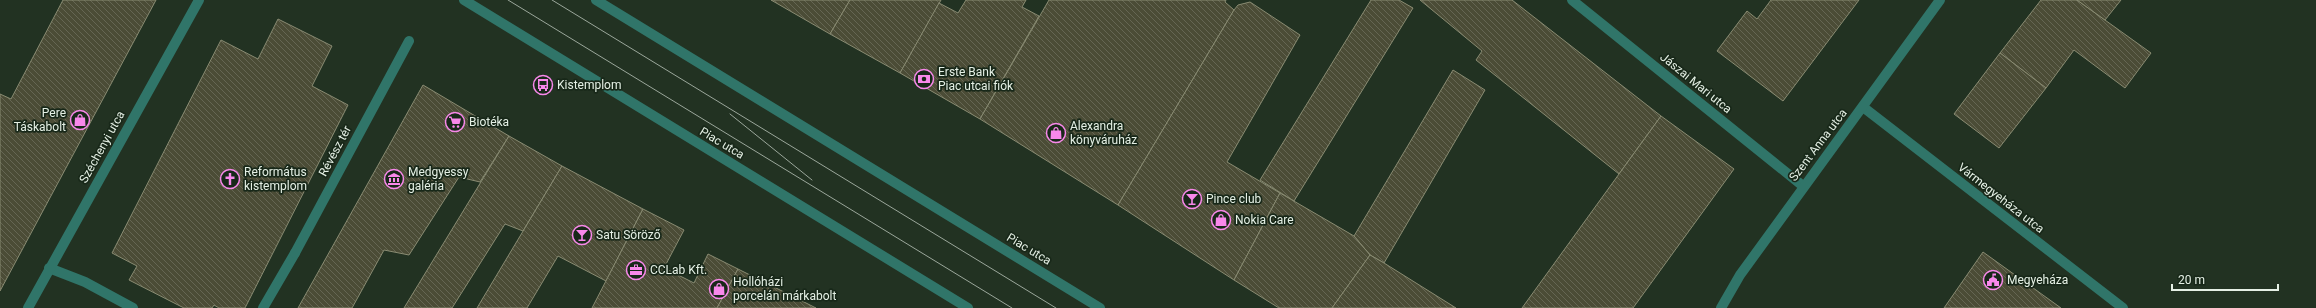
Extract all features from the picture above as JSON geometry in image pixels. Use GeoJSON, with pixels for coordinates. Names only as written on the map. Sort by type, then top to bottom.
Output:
{"type":"FeatureCollection","features":[{"type":"Feature","properties":{"kind":"street","name":"Széchenyi utca"},"geometry":{"type":"LineString","coordinates":[[28,308],[200,0]]}},
{"type":"Feature","properties":{"kind":"street","name":"Piac utca"},"geometry":{"type":"LineString","coordinates":[[464,0],[968,308]]}},
{"type":"Feature","properties":{"kind":"street","name":"Piac utca"},"geometry":{"type":"LineString","coordinates":[[596,0],[1100,308]]}},
{"type":"Feature","properties":{"kind":"street","name":"Jászai Mari utca"},"geometry":{"type":"LineString","coordinates":[[1572,0],[1803,186]]}},
{"type":"Feature","properties":{"kind":"street","name":"Szent Anna utca"},"geometry":{"type":"LineString","coordinates":[[1721,308],[1740,275],[1803,186],[1863,107],[1940,0]]}},
{"type":"Feature","properties":{"kind":"street","name":"Révész tér"},"geometry":{"type":"LineString","coordinates":[[263,308],[410,41]]}},
{"type":"Feature","properties":{"kind":"street","name":"Vármegyeháza utca"},"geometry":{"type":"LineString","coordinates":[[1863,107],[2123,308]]}},
{"type":"Feature","properties":{"kind":"street"},"geometry":{"type":"LineString","coordinates":[[49,268],[85,282],[133,308]]}},
{"type":"Feature","properties":{"kind":"building"},"geometry":{"type":"Polygon","coordinates":[[[63,0],[156,0],[0,291],[0,94],[11,99],[63,0]]]}},
{"type":"Feature","properties":{"kind":"building"},"geometry":{"type":"Polygon","coordinates":[[[771,0],[850,0],[830,34],[771,0]]]}},
{"type":"Feature","properties":{"kind":"building"},"geometry":{"type":"Polygon","coordinates":[[[850,0],[941,0],[900,73],[830,34],[850,0]]]}},
{"type":"Feature","properties":{"kind":"building"},"geometry":{"type":"Polygon","coordinates":[[[966,0],[1026,0],[1022,7],[1039,16],[980,119],[900,73],[939,3],[958,13],[966,0]]]}},
{"type":"Feature","properties":{"kind":"building"},"geometry":{"type":"Polygon","coordinates":[[[1049,0],[1226,0],[1225,2],[1234,10],[1118,205],[980,119],[1049,0]]]}},
{"type":"Feature","properties":{"kind":"building"},"geometry":{"type":"Polygon","coordinates":[[[1371,0],[1399,0],[1413,8],[1294,201],[1260,180],[1371,0]]]}},
{"type":"Feature","properties":{"kind":"building"},"geometry":{"type":"Polygon","coordinates":[[[1420,0],[1512,0],[1661,116],[1619,174],[1476,60],[1482,51],[1420,0]]]}},
{"type":"Feature","properties":{"kind":"building"},"geometry":{"type":"Polygon","coordinates":[[[1771,0],[1859,0],[1783,101],[1717,51],[1747,11],[1757,19],[1771,0]]]}},
{"type":"Feature","properties":{"kind":"building"},"geometry":{"type":"Polygon","coordinates":[[[2041,0],[2077,0],[2151,53],[2125,88],[2074,50],[2046,88],[2000,53],[2041,0]]]}},
{"type":"Feature","properties":{"kind":"building"},"geometry":{"type":"Polygon","coordinates":[[[2077,0],[2121,0],[2105,20],[2077,0]]]}},
{"type":"Feature","properties":{"kind":"building"},"geometry":{"type":"Polygon","coordinates":[[[1250,2],[1300,35],[1227,162],[1280,193],[1234,280],[1118,205],[1234,10],[1238,5],[1250,2]]]}},
{"type":"Feature","properties":{"kind":"building","name":"Református kistemplom"},"geometry":{"type":"Polygon","coordinates":[[[278,19],[332,46],[312,86],[348,105],[245,308],[219,308],[214,305],[212,308],[184,308],[129,280],[137,266],[112,253],[221,40],[258,59],[278,19]]]}},
{"type":"Feature","properties":{"kind":"building"},"geometry":{"type":"Polygon","coordinates":[[[2000,53],[2046,88],[1999,148],[1954,114],[2000,53]]]}},
{"type":"Feature","properties":{"kind":"building"},"geometry":{"type":"Polygon","coordinates":[[[1453,70],[1485,90],[1384,263],[1370,255],[1354,236],[1453,70]]]}},
{"type":"Feature","properties":{"kind":"building"},"geometry":{"type":"Polygon","coordinates":[[[423,85],[509,136],[480,182],[459,177],[409,255],[384,250],[352,308],[298,308],[423,85]]]}},
{"type":"Feature","properties":{"kind":"building"},"geometry":{"type":"Polygon","coordinates":[[[1661,116],[1734,169],[1633,308],[1522,308],[1661,116]]]}},
{"type":"Feature","properties":{"kind":"building"},"geometry":{"type":"Polygon","coordinates":[[[509,136],[562,166],[523,231],[505,224],[452,308],[404,308],[509,136]]]}},
{"type":"Feature","properties":{"kind":"building"},"geometry":{"type":"Polygon","coordinates":[[[562,166],[643,209],[606,281],[558,256],[527,308],[477,308],[562,166]]]}},
{"type":"Feature","properties":{"kind":"building"},"geometry":{"type":"Polygon","coordinates":[[[1280,193],[1354,236],[1370,255],[1332,308],[1279,308],[1234,280],[1280,193]]]}},
{"type":"Feature","properties":{"kind":"building"},"geometry":{"type":"Polygon","coordinates":[[[643,209],[684,230],[664,268],[694,283],[708,254],[738,269],[717,308],[592,308],[643,209]]]}},
{"type":"Feature","properties":{"kind":"building","name":"Megyeháza"},"geometry":{"type":"Polygon","coordinates":[[[1983,252],[2061,308],[1944,308],[1983,252]]]}},
{"type":"Feature","properties":{"kind":"building"},"geometry":{"type":"Polygon","coordinates":[[[1370,255],[1384,263],[1456,308],[1332,308],[1370,255]]]}},
{"type":"Feature","properties":{"kind":"building"},"geometry":{"type":"Polygon","coordinates":[[[738,269],[816,308],[717,308],[738,269]]]}},
{"type":"Feature","properties":{"kind":"tram line"},"geometry":{"type":"LineString","coordinates":[[508,0],[1012,308]]}},
{"type":"Feature","properties":{"kind":"tram line"},"geometry":{"type":"LineString","coordinates":[[552,0],[1056,308]]}},
{"type":"Feature","properties":{"kind":"tram line"},"geometry":{"type":"LineString","coordinates":[[730,114],[812,180]]}},
{"type":"Feature","properties":{"kind":"place","name":"Erste Bank Piac utcai fiók"},"geometry":{"type":"Point","coordinates":[924,79]}},
{"type":"Feature","properties":{"kind":"place","name":"Kistemplom"},"geometry":{"type":"Point","coordinates":[543,85]}},
{"type":"Feature","properties":{"kind":"place","name":"Pere Táskabolt"},"geometry":{"type":"Point","coordinates":[80,120]}},
{"type":"Feature","properties":{"kind":"place","name":"Biotéka"},"geometry":{"type":"Point","coordinates":[455,122]}},
{"type":"Feature","properties":{"kind":"place","name":"Alexandra könyváruház"},"geometry":{"type":"Point","coordinates":[1056,133]}},
{"type":"Feature","properties":{"kind":"place","name":"Református kistemplom"},"geometry":{"type":"Point","coordinates":[230,179]}},
{"type":"Feature","properties":{"kind":"place","name":"Medgyessy galéria"},"geometry":{"type":"Point","coordinates":[394,179]}},
{"type":"Feature","properties":{"kind":"place","name":"Pince club"},"geometry":{"type":"Point","coordinates":[1192,199]}},
{"type":"Feature","properties":{"kind":"place","name":"Nokia Care"},"geometry":{"type":"Point","coordinates":[1221,220]}},
{"type":"Feature","properties":{"kind":"place","name":"Satu Söröző"},"geometry":{"type":"Point","coordinates":[582,235]}},
{"type":"Feature","properties":{"kind":"place","name":"CCLab Kft."},"geometry":{"type":"Point","coordinates":[636,270]}},
{"type":"Feature","properties":{"kind":"place","name":"Megyeháza"},"geometry":{"type":"Point","coordinates":[1993,280]}},
{"type":"Feature","properties":{"kind":"place","name":"Hollóházi porcelán márkabolt"},"geometry":{"type":"Point","coordinates":[719,289]}}]}
